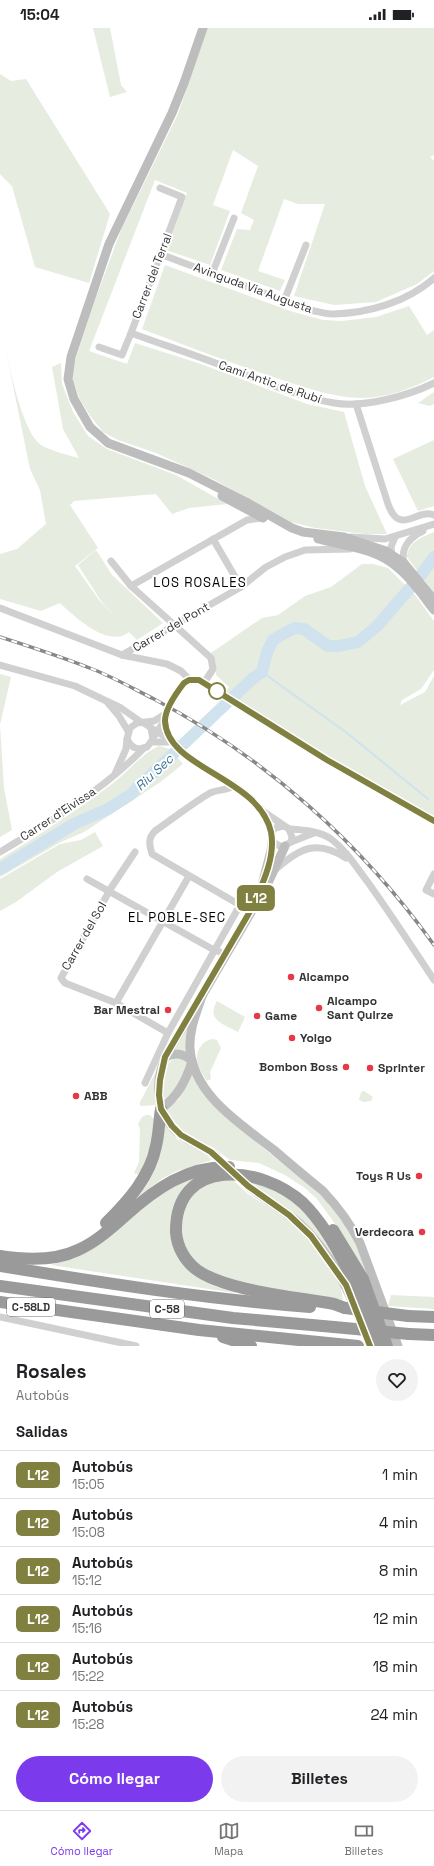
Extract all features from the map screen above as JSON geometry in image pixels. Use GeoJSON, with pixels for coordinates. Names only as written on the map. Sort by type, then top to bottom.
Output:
{"type":"FeatureCollection","features":[{"type":"Feature","properties":{"kind":"highway"},"geometry":{"type":"LineString","coordinates":[[39,1258],[57,1252],[85,1239],[105,1223],[131,1196],[144,1178],[154,1156],[161,1109]]}},
{"type":"Feature","properties":{"kind":"highway"},"geometry":{"type":"LineString","coordinates":[[0,1256],[39,1258],[67,1254],[86,1246],[109,1230],[152,1193],[176,1178],[209,1168],[242,1168],[257,1171],[272,1176],[291,1186],[325,1219],[363,1279],[387,1346]]}},
{"type":"Feature","properties":{"kind":"highway"},"geometry":{"type":"LineString","coordinates":[[338,1307],[250,1290],[214,1279],[196,1269],[184,1258],[176,1236],[178,1212],[186,1196],[201,1182],[214,1176],[231,1173],[262,1179],[277,1185],[292,1195],[312,1214],[339,1255],[360,1295],[379,1346]]}},
{"type":"Feature","properties":{"kind":"highway","name":"C-58"},"geometry":{"type":"LineString","coordinates":[[0,1266],[116,1284],[236,1300],[338,1307],[408,1316],[434,1317]]}},
{"type":"Feature","properties":{"kind":"highway","name":"C-58"},"geometry":{"type":"LineString","coordinates":[[0,1286],[233,1318],[334,1328],[434,1335]]}},
{"type":"Feature","properties":{"kind":"highway","name":"C-58LD"},"geometry":{"type":"LineString","coordinates":[[0,1302],[199,1330],[358,1346]]}},
{"type":"Feature","properties":{"kind":"highway"},"geometry":{"type":"LineString","coordinates":[[199,1330],[251,1346]]}},
{"type":"Feature","properties":{"kind":"street"},"geometry":{"type":"LineString","coordinates":[[203,28],[177,101],[109,244],[72,353],[68,374],[69,385],[78,407],[90,427],[100,438],[116,447],[189,473],[234,495],[292,528],[312,534],[379,540],[396,537],[434,525]]}},
{"type":"Feature","properties":{"kind":"street","name":"Carrer del Terral"},"geometry":{"type":"LineString","coordinates":[[99,347],[122,355],[131,333],[182,197],[160,188]]}},
{"type":"Feature","properties":{"kind":"street"},"geometry":{"type":"LineString","coordinates":[[212,274],[234,218]]}},
{"type":"Feature","properties":{"kind":"street"},"geometry":{"type":"LineString","coordinates":[[284,301],[306,245]]}},
{"type":"Feature","properties":{"kind":"street","name":"Avinguda Via Augusta"},"geometry":{"type":"LineString","coordinates":[[160,254],[309,310],[332,314],[359,311],[382,306],[405,298],[434,278]]}},
{"type":"Feature","properties":{"kind":"street","name":"Camí Antic de Rubí"},"geometry":{"type":"LineString","coordinates":[[131,333],[270,384],[316,399],[335,403],[356,404],[405,394],[434,383]]}},
{"type":"Feature","properties":{"kind":"street"},"geometry":{"type":"LineString","coordinates":[[356,404],[388,504],[394,515],[401,520],[407,520],[425,513],[434,515]]}},
{"type":"Feature","properties":{"kind":"street"},"geometry":{"type":"LineString","coordinates":[[178,470],[262,518],[296,533],[374,553],[393,564],[411,581],[434,610]]}},
{"type":"Feature","properties":{"kind":"street"},"geometry":{"type":"LineString","coordinates":[[234,495],[248,510],[247,520]]}},
{"type":"Feature","properties":{"kind":"street"},"geometry":{"type":"LineString","coordinates":[[130,586],[247,520],[262,518]]}},
{"type":"Feature","properties":{"kind":"street"},"geometry":{"type":"LineString","coordinates":[[404,564],[403,550],[406,545],[417,534],[434,525]]}},
{"type":"Feature","properties":{"kind":"street"},"geometry":{"type":"LineString","coordinates":[[396,537],[391,547],[394,560],[406,572],[411,581]]}},
{"type":"Feature","properties":{"kind":"street"},"geometry":{"type":"LineString","coordinates":[[344,538],[375,547],[392,554],[404,564],[434,600]]}},
{"type":"Feature","properties":{"kind":"street"},"geometry":{"type":"LineString","coordinates":[[213,540],[241,587]]}},
{"type":"Feature","properties":{"kind":"street","name":"Carrer del Pont"},"geometry":{"type":"LineString","coordinates":[[122,655],[241,587],[266,566],[284,557],[305,550],[341,549],[374,553]]}},
{"type":"Feature","properties":{"kind":"street"},"geometry":{"type":"LineString","coordinates":[[111,561],[130,586],[172,626],[211,658],[213,669],[204,683]]}},
{"type":"Feature","properties":{"kind":"street"},"geometry":{"type":"LineString","coordinates":[[0,608],[122,655],[167,664],[181,671],[190,680]]}},
{"type":"Feature","properties":{"kind":"street"},"geometry":{"type":"LineString","coordinates":[[0,665],[75,686],[121,708],[143,723],[153,735],[175,743]]}},
{"type":"Feature","properties":{"kind":"street"},"geometry":{"type":"LineString","coordinates":[[173,700],[184,683],[190,680],[199,680],[327,760],[434,821]]}},
{"type":"Feature","properties":{"kind":"street"},"geometry":{"type":"LineString","coordinates":[[108,703],[122,720],[127,735],[132,746],[136,748],[144,748],[165,720],[167,713],[154,721],[133,725],[127,735]]}},
{"type":"Feature","properties":{"kind":"street"},"geometry":{"type":"LineString","coordinates":[[165,720],[168,732],[183,752],[192,760],[234,785],[264,812],[286,827],[292,837],[276,869],[252,908],[225,958],[165,1057],[160,1080],[159,1095],[161,1109],[172,1126],[181,1135],[201,1145],[217,1157]]}},
{"type":"Feature","properties":{"kind":"street","name":"Carrer d'Eivissa"},"geometry":{"type":"LineString","coordinates":[[115,774],[126,749],[127,735]]}},
{"type":"Feature","properties":{"kind":"street"},"geometry":{"type":"LineString","coordinates":[[153,735],[175,743]]}},
{"type":"Feature","properties":{"kind":"street","name":"Carrer d'Eivissa"},"geometry":{"type":"LineString","coordinates":[[0,852],[90,794],[124,768],[144,748]]}},
{"type":"Feature","properties":{"kind":"street"},"geometry":{"type":"LineString","coordinates":[[145,1083],[168,1033],[240,905],[152,854],[150,839],[155,831],[208,795],[217,790],[232,788],[234,785]]}},
{"type":"Feature","properties":{"kind":"street"},"geometry":{"type":"LineString","coordinates":[[264,812],[272,838],[277,846],[288,844],[314,833]]}},
{"type":"Feature","properties":{"kind":"street"},"geometry":{"type":"LineString","coordinates":[[252,908],[263,882],[271,851],[272,838],[276,828],[286,827],[314,833],[331,839],[353,862],[434,980]]}},
{"type":"Feature","properties":{"kind":"street"},"geometry":{"type":"LineString","coordinates":[[276,869],[298,851],[311,847],[331,849],[353,862]]}},
{"type":"Feature","properties":{"kind":"street","name":"Carrer del Sol"},"geometry":{"type":"LineString","coordinates":[[135,852],[109,892],[61,978],[65,983],[116,1003],[168,1033]]}},
{"type":"Feature","properties":{"kind":"street"},"geometry":{"type":"LineString","coordinates":[[434,874],[426,890],[434,894]]}},
{"type":"Feature","properties":{"kind":"street"},"geometry":{"type":"LineString","coordinates":[[116,1003],[189,876]]}},
{"type":"Feature","properties":{"kind":"street"},"geometry":{"type":"LineString","coordinates":[[87,879],[214,950]]}},
{"type":"Feature","properties":{"kind":"street"},"geometry":{"type":"LineString","coordinates":[[214,950],[215,956],[225,958]]}},
{"type":"Feature","properties":{"kind":"street"},"geometry":{"type":"LineString","coordinates":[[202,996],[192,1025],[190,1050],[192,1061],[202,1083],[221,1107],[323,1192],[346,1218],[360,1243],[398,1346]]}},
{"type":"Feature","properties":{"kind":"street"},"geometry":{"type":"LineString","coordinates":[[165,1057],[174,1053],[183,1055],[192,1061]]}},
{"type":"Feature","properties":{"kind":"street"},"geometry":{"type":"LineString","coordinates":[[161,1109],[171,1102],[178,1094],[186,1080],[192,1061]]}},
{"type":"Feature","properties":{"kind":"street"},"geometry":{"type":"LineString","coordinates":[[248,1186],[300,1224],[320,1248],[346,1285],[370,1346]]}},
{"type":"Feature","properties":{"kind":"street"},"geometry":{"type":"LineString","coordinates":[[1,1319],[136,1346]]}},
{"type":"Feature","properties":{"kind":"shaded area"},"geometry":{"type":"Polygon","coordinates":[[[93,28],[110,28],[121,85],[127,92],[110,97],[93,28]]]}},
{"type":"Feature","properties":{"kind":"shaded area"},"geometry":{"type":"Polygon","coordinates":[[[207,28],[434,28],[434,155],[430,157],[434,161],[434,271],[417,284],[376,302],[334,305],[294,296],[325,204],[298,204],[284,199],[258,271],[285,280],[280,291],[221,270],[237,229],[250,230],[254,220],[241,213],[258,166],[233,150],[213,205],[230,211],[210,265],[166,250],[187,193],[155,180],[89,351],[127,364],[135,343],[198,363],[307,404],[344,412],[365,486],[387,534],[365,534],[315,528],[291,522],[213,479],[156,453],[118,440],[103,432],[91,417],[80,400],[73,381],[73,367],[94,303],[121,230],[178,114],[207,28]]]}},
{"type":"Feature","properties":{"kind":"shaded area"},"geometry":{"type":"Polygon","coordinates":[[[0,74],[11,81],[26,79],[110,214],[89,283],[35,267],[12,186],[0,174],[0,74]]]}},
{"type":"Feature","properties":{"kind":"shaded area"},"geometry":{"type":"Polygon","coordinates":[[[165,265],[290,311],[323,320],[342,321],[376,317],[409,306],[427,335],[434,330],[434,377],[417,385],[390,394],[371,398],[353,398],[334,395],[269,376],[142,329],[165,265]]]}},
{"type":"Feature","properties":{"kind":"shaded area"},"geometry":{"type":"Polygon","coordinates":[[[6,351],[23,416],[35,438],[41,445],[54,451],[79,458],[63,429],[52,367],[61,363],[62,384],[73,412],[88,436],[107,449],[176,475],[227,504],[189,508],[172,514],[156,494],[74,501],[70,505],[98,548],[75,566],[99,600],[117,619],[101,601],[78,565],[96,550],[112,575],[163,623],[137,640],[129,632],[121,636],[112,637],[102,634],[83,623],[60,603],[41,611],[0,599],[0,554],[17,549],[46,524],[40,490],[30,469],[6,351]]]}},
{"type":"Feature","properties":{"kind":"shaded area"},"geometry":{"type":"Polygon","coordinates":[[[434,392],[434,404],[430,406],[418,403],[434,392]]]}},
{"type":"Feature","properties":{"kind":"shaded area"},"geometry":{"type":"Polygon","coordinates":[[[434,440],[434,506],[418,511],[393,459],[434,440]]]}},
{"type":"Feature","properties":{"kind":"shaded area"},"geometry":{"type":"Polygon","coordinates":[[[434,532],[434,593],[407,557],[410,547],[416,541],[434,532]]]}},
{"type":"Feature","properties":{"kind":"shaded area"},"geometry":{"type":"Polygon","coordinates":[[[362,564],[373,564],[388,568],[415,595],[434,621],[434,670],[421,689],[402,700],[400,705],[425,692],[434,676],[434,821],[224,695],[229,687],[216,675],[215,660],[211,653],[262,618],[278,615],[305,596],[331,587],[362,564]]]}},
{"type":"Feature","properties":{"kind":"shaded area"},"geometry":{"type":"Polygon","coordinates":[[[0,674],[11,677],[0,725],[0,674]]]}},
{"type":"Feature","properties":{"kind":"shaded area"},"geometry":{"type":"Polygon","coordinates":[[[0,725],[4,788],[12,830],[0,837],[0,725]]]}},
{"type":"Feature","properties":{"kind":"shaded area"},"geometry":{"type":"Polygon","coordinates":[[[159,746],[170,749],[183,764],[159,783],[84,832],[61,842],[0,877],[0,859],[85,804],[118,780],[152,749],[159,746]]]}},
{"type":"Feature","properties":{"kind":"shaded area"},"geometry":{"type":"Polygon","coordinates":[[[95,832],[103,846],[57,872],[16,902],[0,911],[0,879],[60,844],[81,840],[95,832]]]}},
{"type":"Feature","properties":{"kind":"shaded area"},"geometry":{"type":"Polygon","coordinates":[[[217,1001],[245,1017],[238,1032],[222,1024],[215,1017],[214,1007],[217,1001]]]}},
{"type":"Feature","properties":{"kind":"shaded area"},"geometry":{"type":"Polygon","coordinates":[[[189,1021],[188,1052],[174,1049],[189,1021]]]}},
{"type":"Feature","properties":{"kind":"shaded area"},"geometry":{"type":"Polygon","coordinates":[[[212,1039],[217,1040],[221,1048],[210,1072],[211,1079],[207,1081],[198,1064],[197,1055],[198,1050],[204,1042],[212,1039]]]}},
{"type":"Feature","properties":{"kind":"shaded area"},"geometry":{"type":"Polygon","coordinates":[[[178,1057],[187,1062],[184,1078],[166,1100],[163,1090],[164,1076],[169,1063],[178,1057]]]}},
{"type":"Feature","properties":{"kind":"shaded area"},"geometry":{"type":"Polygon","coordinates":[[[157,1070],[156,1105],[140,1106],[140,1102],[157,1070]]]}},
{"type":"Feature","properties":{"kind":"shaded area"},"geometry":{"type":"Polygon","coordinates":[[[191,1075],[193,1075],[204,1095],[220,1112],[324,1198],[354,1237],[374,1296],[341,1232],[317,1199],[305,1188],[285,1175],[259,1163],[230,1160],[214,1148],[185,1133],[174,1121],[166,1109],[179,1099],[191,1075]]]}},
{"type":"Feature","properties":{"kind":"shaded area"},"geometry":{"type":"Polygon","coordinates":[[[364,1091],[373,1097],[371,1101],[364,1102],[359,1100],[361,1092],[364,1091]]]}},
{"type":"Feature","properties":{"kind":"shaded area"},"geometry":{"type":"Polygon","coordinates":[[[150,1115],[155,1120],[154,1136],[140,1175],[134,1173],[139,1162],[140,1129],[138,1124],[142,1117],[150,1115]]]}},
{"type":"Feature","properties":{"kind":"shaded area"},"geometry":{"type":"Polygon","coordinates":[[[162,1118],[177,1139],[197,1148],[212,1160],[177,1171],[163,1178],[136,1199],[162,1118]]]}},
{"type":"Feature","properties":{"kind":"shaded area"},"geometry":{"type":"Polygon","coordinates":[[[191,1177],[202,1177],[171,1227],[201,1279],[217,1287],[237,1291],[235,1293],[51,1265],[70,1259],[155,1196],[191,1177]]]}},
{"type":"Feature","properties":{"kind":"shaded area"},"geometry":{"type":"Polygon","coordinates":[[[232,1179],[248,1194],[290,1221],[313,1243],[332,1268],[340,1283],[343,1300],[289,1292],[225,1279],[209,1273],[192,1260],[185,1247],[182,1233],[186,1205],[196,1192],[209,1183],[232,1179]]]}},
{"type":"Feature","properties":{"kind":"shaded area"},"geometry":{"type":"Polygon","coordinates":[[[251,1182],[274,1190],[287,1197],[298,1206],[324,1237],[345,1274],[268,1196],[251,1182]]]}},
{"type":"Feature","properties":{"kind":"shaded area"},"geometry":{"type":"Polygon","coordinates":[[[391,1295],[434,1297],[434,1309],[388,1306],[391,1295]]]}},
{"type":"Feature","properties":{"kind":"waterway","name":"Riu Sec"},"geometry":{"type":"LineString","coordinates":[[421,575],[434,557]]}},
{"type":"Feature","properties":{"kind":"waterway","name":"Riu Sec"},"geometry":{"type":"LineString","coordinates":[[0,869],[74,824],[108,809],[130,795],[252,679],[262,672],[267,652],[273,640],[295,628],[304,629],[328,646],[339,646],[358,642],[377,626],[411,587]]}},
{"type":"Feature","properties":{"kind":"waterway"},"geometry":{"type":"LineString","coordinates":[[262,672],[347,733],[428,799]]}},
{"type":"Feature","properties":{"kind":"tunnel"},"geometry":{"type":"LineString","coordinates":[[167,713],[173,700]]}},
{"type":"Feature","properties":{"kind":"railway"},"geometry":{"type":"LineString","coordinates":[[0,637],[69,660],[108,676],[195,722],[235,748],[273,776],[309,806],[343,838],[406,908],[434,945]]}},
{"type":"Feature","properties":{"kind":"bus line","name":"L12"},"geometry":{"type":"LineString","coordinates":[[370,1346],[346,1285],[338,1271],[311,1236],[289,1215],[248,1186],[211,1152],[181,1135],[172,1126],[161,1109],[159,1095],[160,1080],[165,1057],[206,990],[252,908],[268,866],[272,842],[269,825],[264,812],[234,785],[206,770],[192,760],[174,742],[168,732],[165,720],[167,713],[184,683],[189,680],[199,680],[327,760],[434,821]]}},
{"type":"Feature","properties":{"kind":"place","name":"Alcampo"},"geometry":{"type":"Point","coordinates":[291,977]}},
{"type":"Feature","properties":{"kind":"place","name":"Alcampo Sant Quirze"},"geometry":{"type":"Point","coordinates":[319,1008]}},
{"type":"Feature","properties":{"kind":"place","name":"Bar Mestral"},"geometry":{"type":"Point","coordinates":[168,1010]}},
{"type":"Feature","properties":{"kind":"place","name":"Game"},"geometry":{"type":"Point","coordinates":[257,1016]}},
{"type":"Feature","properties":{"kind":"place","name":"Yoigo"},"geometry":{"type":"Point","coordinates":[292,1038]}},
{"type":"Feature","properties":{"kind":"place","name":"Bombon Boss"},"geometry":{"type":"Point","coordinates":[346,1067]}},
{"type":"Feature","properties":{"kind":"place","name":"Sprinter"},"geometry":{"type":"Point","coordinates":[370,1068]}},
{"type":"Feature","properties":{"kind":"place","name":"ABB"},"geometry":{"type":"Point","coordinates":[76,1096]}},
{"type":"Feature","properties":{"kind":"place","name":"Toys R Us"},"geometry":{"type":"Point","coordinates":[419,1176]}},
{"type":"Feature","properties":{"kind":"place","name":"Verdecora"},"geometry":{"type":"Point","coordinates":[422,1232]}},
{"type":"Feature","properties":{"kind":"district","name":"LOS ROSALES"},"geometry":{"type":"Point","coordinates":[200,582]}},
{"type":"Feature","properties":{"kind":"district","name":"EL POBLE-SEC"},"geometry":{"type":"Point","coordinates":[177,917]}}]}
